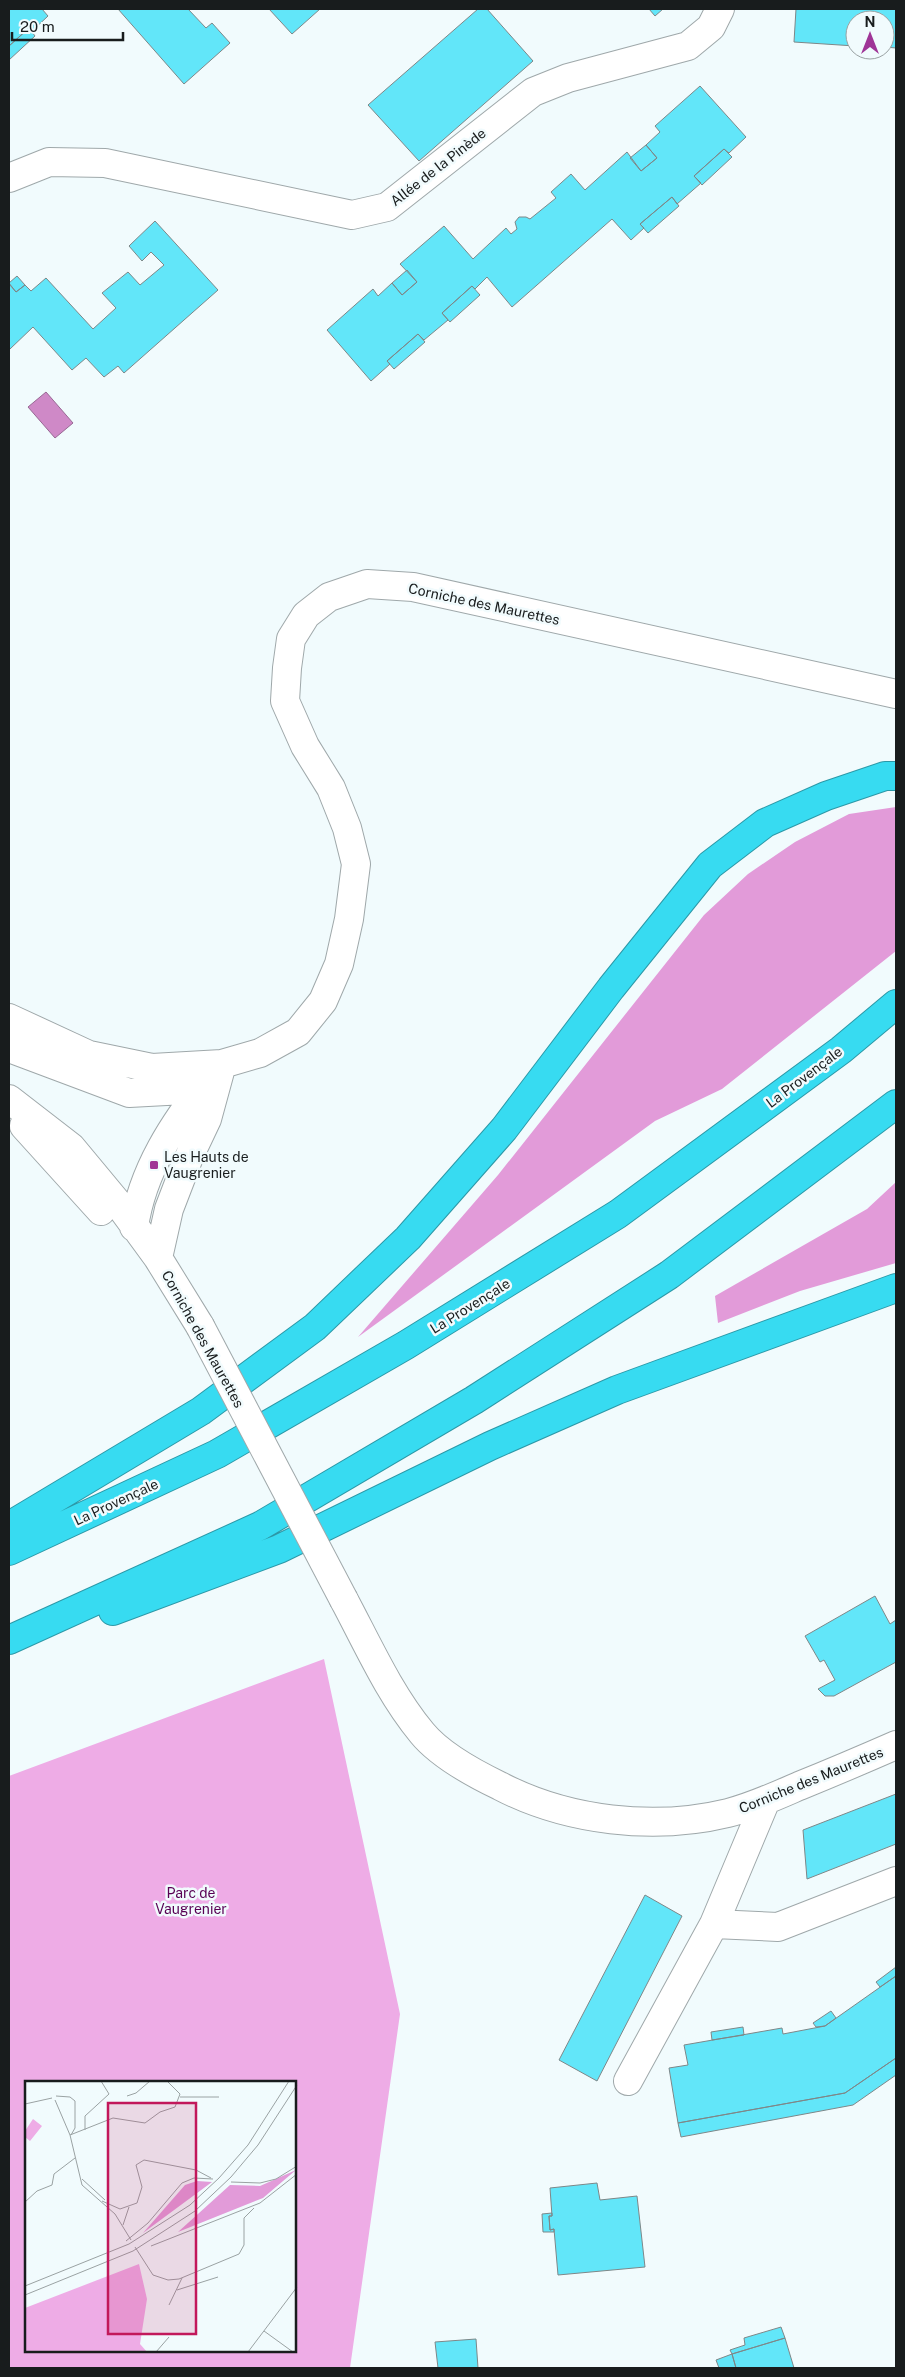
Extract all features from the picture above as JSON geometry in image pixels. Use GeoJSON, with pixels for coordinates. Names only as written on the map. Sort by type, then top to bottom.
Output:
{"type":"FeatureCollection","features":[{"type":"Feature","properties":{"kind":"highway"},"geometry":{"type":"LineString","coordinates":[[9,1526],[201,1411],[315,1327],[408,1238],[504,1129],[611,988],[710,864],[764,823],[826,796],[886,776],[896,776]]}},
{"type":"Feature","properties":{"kind":"highway","name":"La Provençale"},"geometry":{"type":"LineString","coordinates":[[9,1551],[217,1454],[406,1345],[618,1214],[841,1050],[896,1004]]}},
{"type":"Feature","properties":{"kind":"highway"},"geometry":{"type":"LineString","coordinates":[[9,1640],[260,1526],[474,1400],[669,1275],[896,1104]]}},
{"type":"Feature","properties":{"kind":"highway"},"geometry":{"type":"LineString","coordinates":[[9,1651],[279,1549],[490,1446],[617,1390],[896,1288]]}},
{"type":"Feature","properties":{"kind":"street","name":"Allée de la Pinède"},"geometry":{"type":"LineString","coordinates":[[9,178],[49,162],[105,163],[352,215],[387,207],[534,92],[568,78],[688,46],[712,27],[720,9]]}},
{"type":"Feature","properties":{"kind":"street","name":"Corniche des Maurettes"},"geometry":{"type":"LineString","coordinates":[[896,694],[414,587],[367,584],[329,597],[306,615],[291,639],[285,701],[305,746],[331,788],[347,828],[356,864],[349,919],[339,964],[323,1001],[298,1032],[260,1053],[222,1064],[207,1120],[189,1157],[169,1209],[158,1258],[200,1326],[396,1698],[423,1735],[466,1769],[519,1796],[566,1811],[619,1821],[694,1820],[730,1813],[766,1800],[896,1745]]}},
{"type":"Feature","properties":{"kind":"street"},"geometry":{"type":"LineString","coordinates":[[9,1018],[89,1055],[115,1061],[152,1068],[222,1064]]}},
{"type":"Feature","properties":{"kind":"street"},"geometry":{"type":"LineString","coordinates":[[9,1048],[129,1093],[185,1090],[222,1064]]}},
{"type":"Feature","properties":{"kind":"street"},"geometry":{"type":"LineString","coordinates":[[134,1227],[138,1202],[171,1130],[222,1064]]}},
{"type":"Feature","properties":{"kind":"street"},"geometry":{"type":"LineString","coordinates":[[9,1099],[70,1147],[158,1258]]}},
{"type":"Feature","properties":{"kind":"street"},"geometry":{"type":"LineString","coordinates":[[9,1108],[111,1222],[158,1258]]}},
{"type":"Feature","properties":{"kind":"street"},"geometry":{"type":"LineString","coordinates":[[628,2081],[714,1924],[766,1800]]}},
{"type":"Feature","properties":{"kind":"street"},"geometry":{"type":"LineString","coordinates":[[714,1924],[778,1927],[896,1881]]}},
{"type":"Feature","properties":{"kind":"green space","name":"Parc de Vaugrenier"},"geometry":{"type":"Polygon","coordinates":[[[324,1659],[400,2014],[350,2368],[9,2368],[9,1776],[324,1659]]]}},
{"type":"Feature","properties":{"kind":"shaded area"},"geometry":{"type":"Polygon","coordinates":[[[46,392],[73,423],[55,438],[28,407],[46,392]]]}},
{"type":"Feature","properties":{"kind":"shaded area"},"geometry":{"type":"Polygon","coordinates":[[[896,807],[896,951],[722,1089],[655,1121],[358,1337],[498,1175],[704,915],[748,874],[795,842],[849,814],[896,807]]]}},
{"type":"Feature","properties":{"kind":"shaded area"},"geometry":{"type":"Polygon","coordinates":[[[896,1182],[896,1263],[800,1291],[718,1323],[715,1296],[867,1209],[896,1182]]]}},
{"type":"Feature","properties":{"kind":"building"},"geometry":{"type":"Polygon","coordinates":[[[9,9],[42,9],[48,16],[31,32],[29,28],[9,46],[9,9]]]}},
{"type":"Feature","properties":{"kind":"building"},"geometry":{"type":"Polygon","coordinates":[[[118,9],[188,9],[206,28],[212,23],[230,43],[184,84],[118,9]]]}},
{"type":"Feature","properties":{"kind":"building"},"geometry":{"type":"Polygon","coordinates":[[[269,9],[320,9],[292,34],[269,9]]]}},
{"type":"Feature","properties":{"kind":"building"},"geometry":{"type":"Polygon","coordinates":[[[478,9],[487,9],[533,61],[419,161],[368,105],[478,9]]]}},
{"type":"Feature","properties":{"kind":"building"},"geometry":{"type":"Polygon","coordinates":[[[649,9],[663,9],[655,16],[649,9]]]}},
{"type":"Feature","properties":{"kind":"building"},"geometry":{"type":"Polygon","coordinates":[[[796,9],[896,9],[896,48],[895,10],[845,10],[845,45],[794,42],[796,9]]]}},
{"type":"Feature","properties":{"kind":"building"},"geometry":{"type":"Polygon","coordinates":[[[29,28],[35,36],[9,60],[9,46],[29,28]]]}},
{"type":"Feature","properties":{"kind":"building"},"geometry":{"type":"Polygon","coordinates":[[[700,86],[746,137],[729,153],[724,149],[694,176],[701,183],[677,204],[672,197],[640,224],[644,228],[631,240],[612,219],[512,307],[487,277],[475,289],[472,286],[442,313],[448,320],[424,340],[418,334],[387,361],[390,364],[371,381],[327,330],[373,289],[378,296],[392,283],[402,295],[417,282],[400,264],[444,226],[473,259],[506,228],[511,234],[517,229],[515,222],[519,217],[530,219],[556,198],[551,192],[571,174],[585,190],[627,152],[641,171],[657,158],[646,145],[660,132],[655,126],[700,86]]]}},
{"type":"Feature","properties":{"kind":"building"},"geometry":{"type":"Polygon","coordinates":[[[646,145],[657,158],[641,171],[630,158],[646,145]]]}},
{"type":"Feature","properties":{"kind":"building"},"geometry":{"type":"Polygon","coordinates":[[[724,149],[732,157],[702,185],[694,176],[724,149]]]}},
{"type":"Feature","properties":{"kind":"building"},"geometry":{"type":"Polygon","coordinates":[[[672,197],[679,206],[648,233],[640,224],[672,197]]]}},
{"type":"Feature","properties":{"kind":"building"},"geometry":{"type":"Polygon","coordinates":[[[155,221],[218,290],[124,373],[118,366],[104,377],[86,358],[72,370],[33,327],[10,349],[9,284],[16,292],[25,285],[31,291],[46,278],[93,329],[116,308],[102,293],[128,272],[140,285],[164,265],[151,252],[142,261],[129,246],[155,221]]]}},
{"type":"Feature","properties":{"kind":"building"},"geometry":{"type":"Polygon","coordinates":[[[407,270],[417,282],[402,295],[392,283],[407,270]]]}},
{"type":"Feature","properties":{"kind":"building"},"geometry":{"type":"Polygon","coordinates":[[[17,276],[25,285],[16,292],[9,283],[17,276]]]}},
{"type":"Feature","properties":{"kind":"building"},"geometry":{"type":"Polygon","coordinates":[[[472,286],[480,295],[450,322],[442,313],[472,286]]]}},
{"type":"Feature","properties":{"kind":"building"},"geometry":{"type":"Polygon","coordinates":[[[418,334],[425,342],[394,369],[387,361],[418,334]]]}},
{"type":"Feature","properties":{"kind":"building"},"geometry":{"type":"Polygon","coordinates":[[[875,1596],[890,1624],[896,1620],[896,1662],[834,1696],[825,1696],[818,1689],[835,1680],[824,1660],[820,1662],[805,1636],[875,1596]]]}},
{"type":"Feature","properties":{"kind":"building"},"geometry":{"type":"Polygon","coordinates":[[[896,1794],[896,1844],[807,1879],[803,1830],[896,1794]]]}},
{"type":"Feature","properties":{"kind":"building"},"geometry":{"type":"Polygon","coordinates":[[[645,1895],[682,1916],[597,2081],[559,2060],[645,1895]]]}},
{"type":"Feature","properties":{"kind":"building"},"geometry":{"type":"Polygon","coordinates":[[[896,1967],[896,1976],[880,1987],[876,1982],[896,1967]]]}},
{"type":"Feature","properties":{"kind":"building"},"geometry":{"type":"Polygon","coordinates":[[[896,1976],[896,2058],[845,2093],[678,2123],[669,2068],[688,2065],[684,2045],[782,2028],[783,2034],[825,2026],[896,1976]]]}},
{"type":"Feature","properties":{"kind":"building"},"geometry":{"type":"Polygon","coordinates":[[[831,2011],[836,2018],[825,2026],[816,2027],[813,2023],[831,2011]]]}},
{"type":"Feature","properties":{"kind":"building"},"geometry":{"type":"Polygon","coordinates":[[[743,2027],[744,2035],[712,2040],[711,2032],[743,2027]]]}},
{"type":"Feature","properties":{"kind":"building"},"geometry":{"type":"Polygon","coordinates":[[[896,2058],[896,2075],[853,2105],[681,2137],[678,2123],[845,2093],[896,2058]]]}},
{"type":"Feature","properties":{"kind":"building"},"geometry":{"type":"Polygon","coordinates":[[[597,2183],[600,2200],[637,2196],[645,2267],[558,2275],[554,2229],[550,2230],[549,2216],[552,2216],[550,2188],[597,2183]]]}},
{"type":"Feature","properties":{"kind":"building"},"geometry":{"type":"Polygon","coordinates":[[[552,2213],[552,2216],[549,2216],[550,2230],[554,2229],[554,2232],[543,2232],[542,2214],[552,2213]]]}},
{"type":"Feature","properties":{"kind":"building"},"geometry":{"type":"Polygon","coordinates":[[[781,2327],[785,2338],[732,2354],[730,2350],[745,2345],[744,2338],[781,2327]]]}},
{"type":"Feature","properties":{"kind":"building"},"geometry":{"type":"Polygon","coordinates":[[[785,2338],[794,2368],[736,2368],[732,2354],[785,2338]]]}},
{"type":"Feature","properties":{"kind":"building"},"geometry":{"type":"Polygon","coordinates":[[[476,2339],[478,2368],[438,2368],[435,2342],[476,2339]]]}},
{"type":"Feature","properties":{"kind":"building"},"geometry":{"type":"Polygon","coordinates":[[[732,2354],[736,2368],[719,2368],[716,2360],[732,2354]]]}},
{"type":"Feature","properties":{"kind":"place","name":"Les Hauts de Vaugrenier"},"geometry":{"type":"Point","coordinates":[154,1165]}}]}
